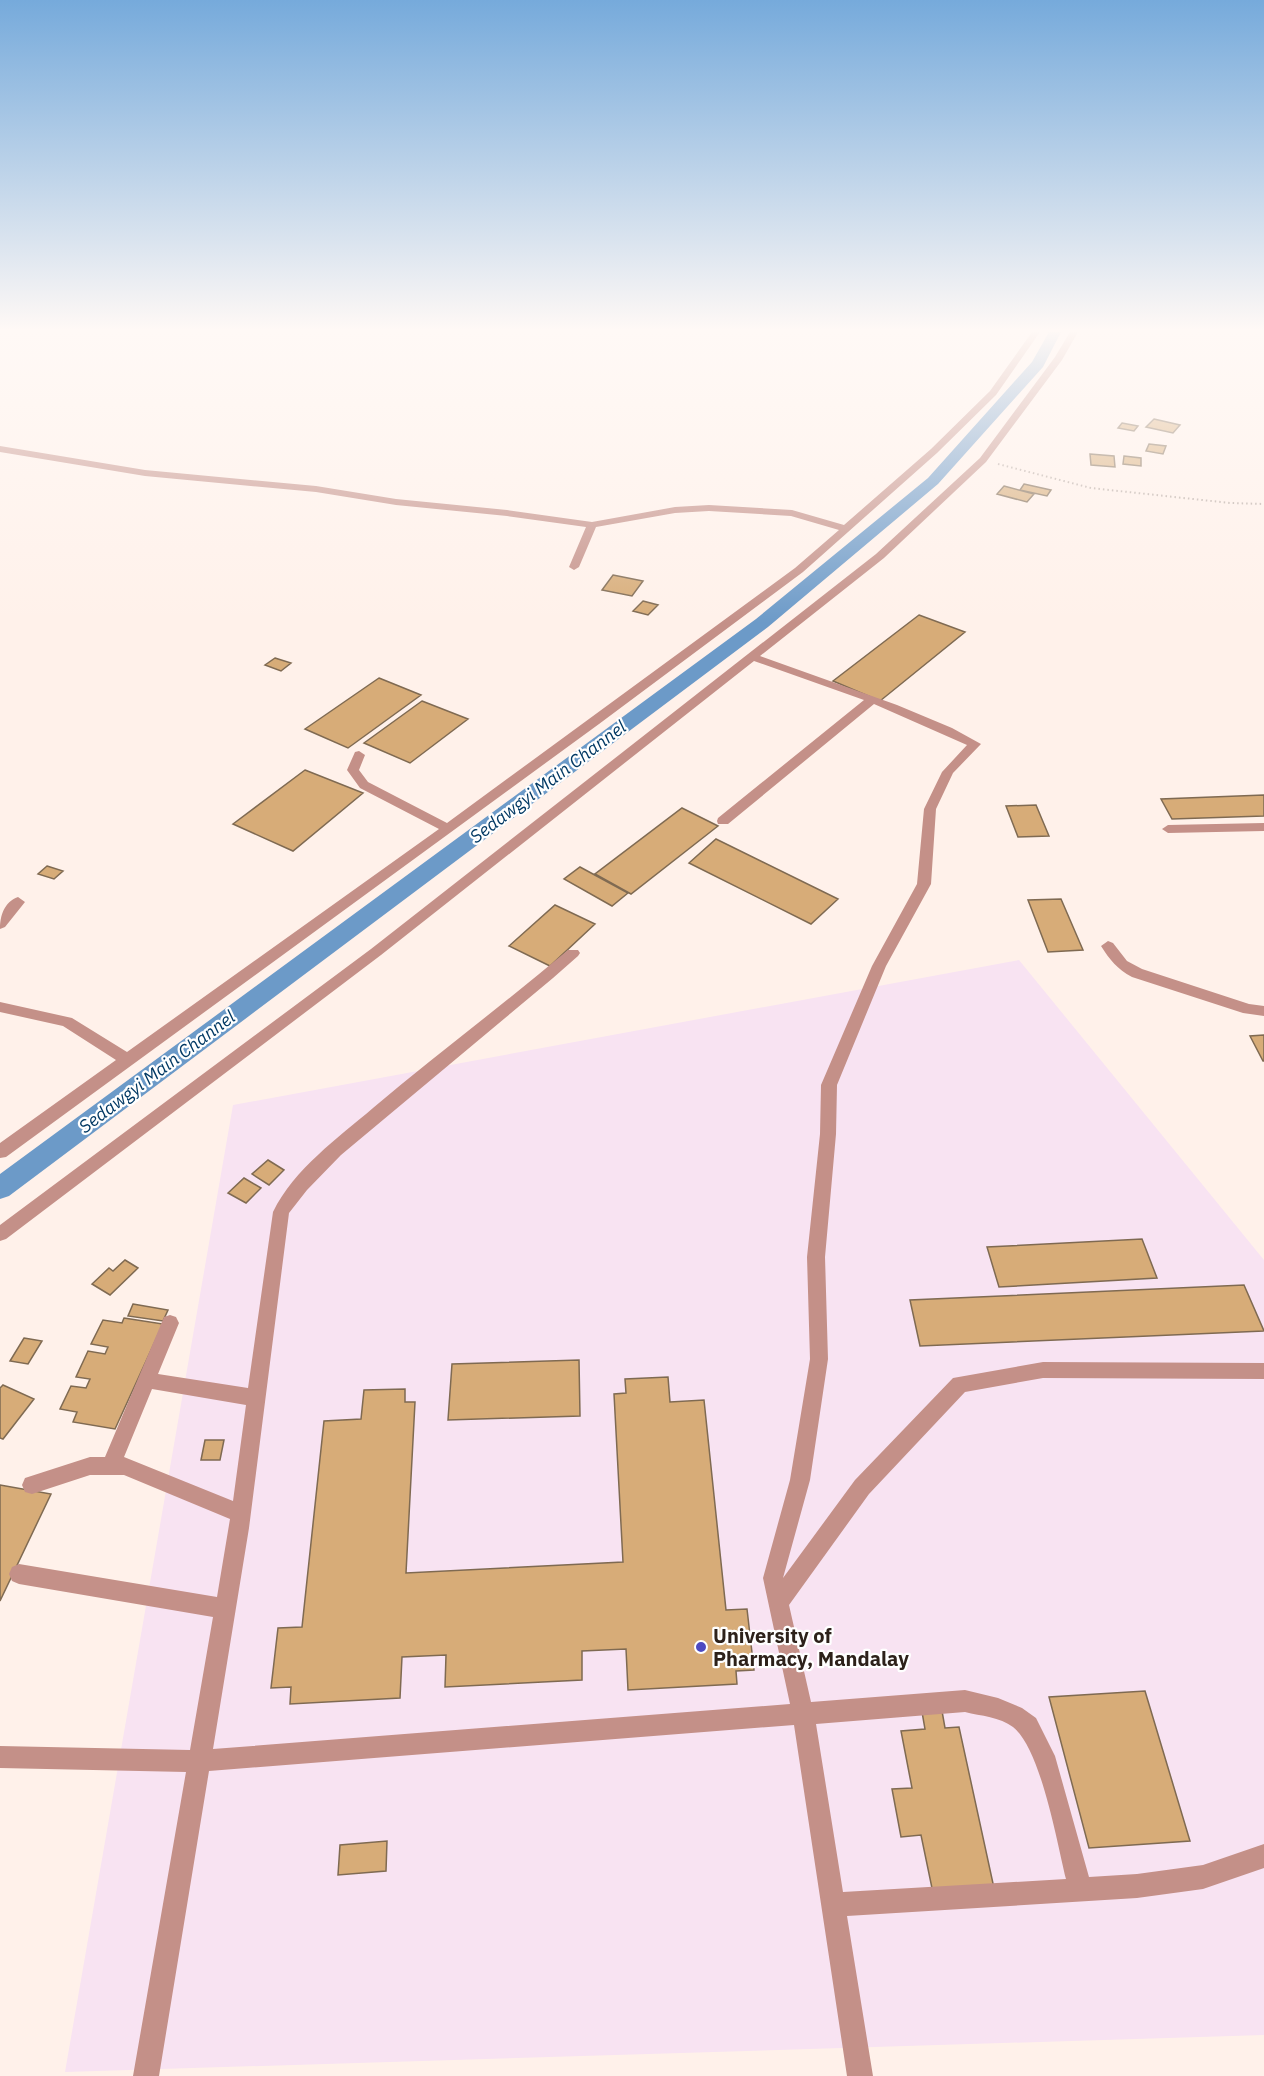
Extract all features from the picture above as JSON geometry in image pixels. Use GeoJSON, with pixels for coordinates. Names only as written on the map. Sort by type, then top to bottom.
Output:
{"type":"FeatureCollection","features":[{"type":"Feature","properties":{"kind":"street"},"geometry":{"type":"LineString","coordinates":[[0,1152],[595,722],[799,570],[957,429]]}},
{"type":"Feature","properties":{"kind":"street"},"geometry":{"type":"LineString","coordinates":[[0,1234],[376,952],[880,556],[983,460],[1006,429]]}},
{"type":"Feature","properties":{"kind":"street"},"geometry":{"type":"LineString","coordinates":[[0,449],[145,473],[316,489],[396,502],[507,513],[592,525],[675,510],[709,508],[792,513],[846,529]]}},
{"type":"Feature","properties":{"kind":"street"},"geometry":{"type":"LineString","coordinates":[[574,567],[592,525]]}},
{"type":"Feature","properties":{"kind":"street"},"geometry":{"type":"LineString","coordinates":[[751,657],[871,700],[945,729],[975,744],[948,772],[930,809],[924,884],[879,966],[828,1085],[828,1134],[816,1257],[819,1359],[800,1480],[773,1578],[804,1714],[860,2076]]}},
{"type":"Feature","properties":{"kind":"street"},"geometry":{"type":"LineString","coordinates":[[723,821],[871,700]]}},
{"type":"Feature","properties":{"kind":"street"},"geometry":{"type":"LineString","coordinates":[[359,755],[353,770],[364,785],[447,828]]}},
{"type":"Feature","properties":{"kind":"street"},"geometry":{"type":"LineString","coordinates":[[1168,829],[1264,827]]}},
{"type":"Feature","properties":{"kind":"street"},"geometry":{"type":"LineString","coordinates":[[0,924],[18,902]]}},
{"type":"Feature","properties":{"kind":"street"},"geometry":{"type":"LineString","coordinates":[[1108,946],[1122,965],[1137,973],[1248,1009],[1264,1011]]}},
{"type":"Feature","properties":{"kind":"street"},"geometry":{"type":"LineString","coordinates":[[146,2076],[241,1514],[281,1212],[294,1191],[314,1169],[424,1073],[531,990],[573,953]]}},
{"type":"Feature","properties":{"kind":"street"},"geometry":{"type":"LineString","coordinates":[[0,1007],[67,1022],[126,1059]]}},
{"type":"Feature","properties":{"kind":"street"},"geometry":{"type":"LineString","coordinates":[[111,1465],[170,1323]]}},
{"type":"Feature","properties":{"kind":"street"},"geometry":{"type":"LineString","coordinates":[[778,1603],[862,1486],[960,1384],[1043,1370],[1264,1371]]}},
{"type":"Feature","properties":{"kind":"street"},"geometry":{"type":"LineString","coordinates":[[146,1380],[257,1398]]}},
{"type":"Feature","properties":{"kind":"street"},"geometry":{"type":"LineString","coordinates":[[32,1485],[90,1466],[124,1466],[241,1514]]}},
{"type":"Feature","properties":{"kind":"street"},"geometry":{"type":"LineString","coordinates":[[20,1574],[225,1609]]}},
{"type":"Feature","properties":{"kind":"street"},"geometry":{"type":"LineString","coordinates":[[0,1757],[200,1761],[965,1701],[1003,1710],[1028,1726],[1043,1753],[1080,1888]]}},
{"type":"Feature","properties":{"kind":"street"},"geometry":{"type":"LineString","coordinates":[[833,1905],[1137,1886],[1203,1877],[1264,1856]]}},
{"type":"Feature","properties":{"kind":"path"},"geometry":{"type":"LineString","coordinates":[[983,460],[1091,488],[1230,503],[1264,504]]}},
{"type":"Feature","properties":{"kind":"shaded area","name":"University of Pharmacy, Mandalay"},"geometry":{"type":"Polygon","coordinates":[[[1019,960],[1264,1260],[1264,2035],[65,2072],[233,1105],[1019,960]]]}},
{"type":"Feature","properties":{"kind":"building"},"geometry":{"type":"Polygon","coordinates":[[[1154,429],[1177,429],[1173,433],[1154,429]]]}},
{"type":"Feature","properties":{"kind":"building"},"geometry":{"type":"Polygon","coordinates":[[[1149,444],[1166,446],[1163,454],[1146,451],[1149,444]]]}},
{"type":"Feature","properties":{"kind":"building"},"geometry":{"type":"Polygon","coordinates":[[[1090,454],[1114,456],[1115,467],[1091,465],[1090,454]]]}},
{"type":"Feature","properties":{"kind":"building"},"geometry":{"type":"Polygon","coordinates":[[[1124,456],[1141,458],[1141,466],[1123,464],[1124,456]]]}},
{"type":"Feature","properties":{"kind":"building"},"geometry":{"type":"Polygon","coordinates":[[[1024,484],[1051,490],[1047,496],[1020,490],[1024,484]]]}},
{"type":"Feature","properties":{"kind":"building"},"geometry":{"type":"Polygon","coordinates":[[[1004,486],[1034,494],[1027,502],[997,494],[1004,486]]]}},
{"type":"Feature","properties":{"kind":"building"},"geometry":{"type":"Polygon","coordinates":[[[613,575],[643,581],[632,596],[602,590],[613,575]]]}},
{"type":"Feature","properties":{"kind":"building"},"geometry":{"type":"Polygon","coordinates":[[[643,601],[658,605],[648,615],[633,611],[643,601]]]}},
{"type":"Feature","properties":{"kind":"building"},"geometry":{"type":"Polygon","coordinates":[[[919,615],[965,632],[880,701],[833,681],[919,615]]]}},
{"type":"Feature","properties":{"kind":"building"},"geometry":{"type":"Polygon","coordinates":[[[275,658],[291,663],[281,671],[265,665],[275,658]]]}},
{"type":"Feature","properties":{"kind":"building"},"geometry":{"type":"Polygon","coordinates":[[[379,678],[421,695],[348,748],[305,729],[379,678]]]}},
{"type":"Feature","properties":{"kind":"building"},"geometry":{"type":"Polygon","coordinates":[[[422,701],[468,719],[410,763],[364,743],[422,701]]]}},
{"type":"Feature","properties":{"kind":"building"},"geometry":{"type":"Polygon","coordinates":[[[305,770],[363,793],[293,851],[233,824],[305,770]]]}},
{"type":"Feature","properties":{"kind":"building"},"geometry":{"type":"Polygon","coordinates":[[[1264,795],[1264,816],[1172,819],[1161,799],[1264,795]]]}},
{"type":"Feature","properties":{"kind":"building"},"geometry":{"type":"Polygon","coordinates":[[[1036,805],[1049,836],[1018,837],[1006,806],[1036,805]]]}},
{"type":"Feature","properties":{"kind":"building"},"geometry":{"type":"Polygon","coordinates":[[[682,808],[718,826],[631,894],[595,874],[682,808]]]}},
{"type":"Feature","properties":{"kind":"building"},"geometry":{"type":"Polygon","coordinates":[[[716,839],[838,899],[811,924],[689,863],[716,839]]]}},
{"type":"Feature","properties":{"kind":"building"},"geometry":{"type":"Polygon","coordinates":[[[47,866],[63,871],[54,879],[38,874],[47,866]]]}},
{"type":"Feature","properties":{"kind":"building"},"geometry":{"type":"Polygon","coordinates":[[[580,867],[628,893],[612,906],[564,879],[580,867]]]}},
{"type":"Feature","properties":{"kind":"building"},"geometry":{"type":"Polygon","coordinates":[[[1061,899],[1083,950],[1048,952],[1028,900],[1061,899]]]}},
{"type":"Feature","properties":{"kind":"building"},"geometry":{"type":"Polygon","coordinates":[[[555,905],[595,924],[550,966],[509,946],[555,905]]]}},
{"type":"Feature","properties":{"kind":"building"},"geometry":{"type":"Polygon","coordinates":[[[1264,1035],[1264,1061],[1263,1061],[1250,1036],[1264,1035]]]}},
{"type":"Feature","properties":{"kind":"building"},"geometry":{"type":"Polygon","coordinates":[[[268,1160],[284,1170],[269,1185],[252,1174],[268,1160]]]}},
{"type":"Feature","properties":{"kind":"building"},"geometry":{"type":"Polygon","coordinates":[[[244,1178],[261,1188],[246,1203],[228,1193],[244,1178]]]}},
{"type":"Feature","properties":{"kind":"building"},"geometry":{"type":"Polygon","coordinates":[[[1142,1239],[1157,1278],[999,1287],[987,1247],[1142,1239]]]}},
{"type":"Feature","properties":{"kind":"building"},"geometry":{"type":"Polygon","coordinates":[[[125,1260],[138,1268],[110,1295],[92,1284],[109,1268],[113,1271],[125,1260]]]}},
{"type":"Feature","properties":{"kind":"building"},"geometry":{"type":"Polygon","coordinates":[[[1244,1285],[1264,1331],[920,1346],[910,1300],[1244,1285]]]}},
{"type":"Feature","properties":{"kind":"building"},"geometry":{"type":"Polygon","coordinates":[[[133,1304],[168,1310],[163,1321],[128,1316],[133,1304]]]}},
{"type":"Feature","properties":{"kind":"building"},"geometry":{"type":"Polygon","coordinates":[[[124,1318],[163,1324],[115,1429],[73,1422],[77,1412],[60,1409],[71,1386],[86,1388],[90,1379],[76,1377],[88,1351],[105,1354],[108,1347],[91,1344],[103,1320],[122,1323],[124,1318]]]}},
{"type":"Feature","properties":{"kind":"building"},"geometry":{"type":"Polygon","coordinates":[[[24,1338],[42,1341],[28,1364],[10,1361],[24,1338]]]}},
{"type":"Feature","properties":{"kind":"building"},"geometry":{"type":"Polygon","coordinates":[[[579,1360],[580,1416],[448,1420],[452,1364],[579,1360]]]}},
{"type":"Feature","properties":{"kind":"building"},"geometry":{"type":"Polygon","coordinates":[[[668,1377],[670,1402],[704,1400],[726,1610],[747,1609],[754,1670],[736,1671],[737,1684],[628,1690],[626,1649],[582,1651],[582,1680],[445,1687],[446,1655],[402,1657],[400,1698],[290,1704],[291,1687],[271,1688],[278,1628],[302,1627],[324,1421],[361,1419],[364,1390],[405,1389],[405,1402],[415,1402],[406,1573],[623,1562],[614,1394],[626,1393],[625,1379],[668,1377]]]}},
{"type":"Feature","properties":{"kind":"building"},"geometry":{"type":"Polygon","coordinates":[[[3,1385],[34,1399],[3,1439],[0,1438],[0,1388],[3,1385]]]}},
{"type":"Feature","properties":{"kind":"building"},"geometry":{"type":"Polygon","coordinates":[[[205,1440],[224,1440],[220,1460],[201,1460],[205,1440]]]}},
{"type":"Feature","properties":{"kind":"building"},"geometry":{"type":"Polygon","coordinates":[[[0,1485],[51,1494],[0,1601],[0,1485]]]}},
{"type":"Feature","properties":{"kind":"building"},"geometry":{"type":"Polygon","coordinates":[[[1145,1691],[1190,1841],[1089,1848],[1049,1697],[1145,1691]]]}},
{"type":"Feature","properties":{"kind":"building"},"geometry":{"type":"Polygon","coordinates":[[[942,1711],[945,1728],[959,1727],[994,1888],[933,1893],[921,1835],[901,1837],[892,1789],[912,1788],[901,1731],[925,1729],[922,1712],[942,1711]]]}},
{"type":"Feature","properties":{"kind":"building"},"geometry":{"type":"Polygon","coordinates":[[[387,1841],[386,1871],[338,1875],[340,1845],[387,1841]]]}},
{"type":"Feature","properties":{"kind":"waterway","name":"Sedawgyi Main Channel"},"geometry":{"type":"LineString","coordinates":[[0,1188],[762,623],[933,481],[980,429]]}},
{"type":"Feature","properties":{"kind":"place","name":"University of Pharmacy, Mandalay"},"geometry":{"type":"Point","coordinates":[701,1647]}}]}
